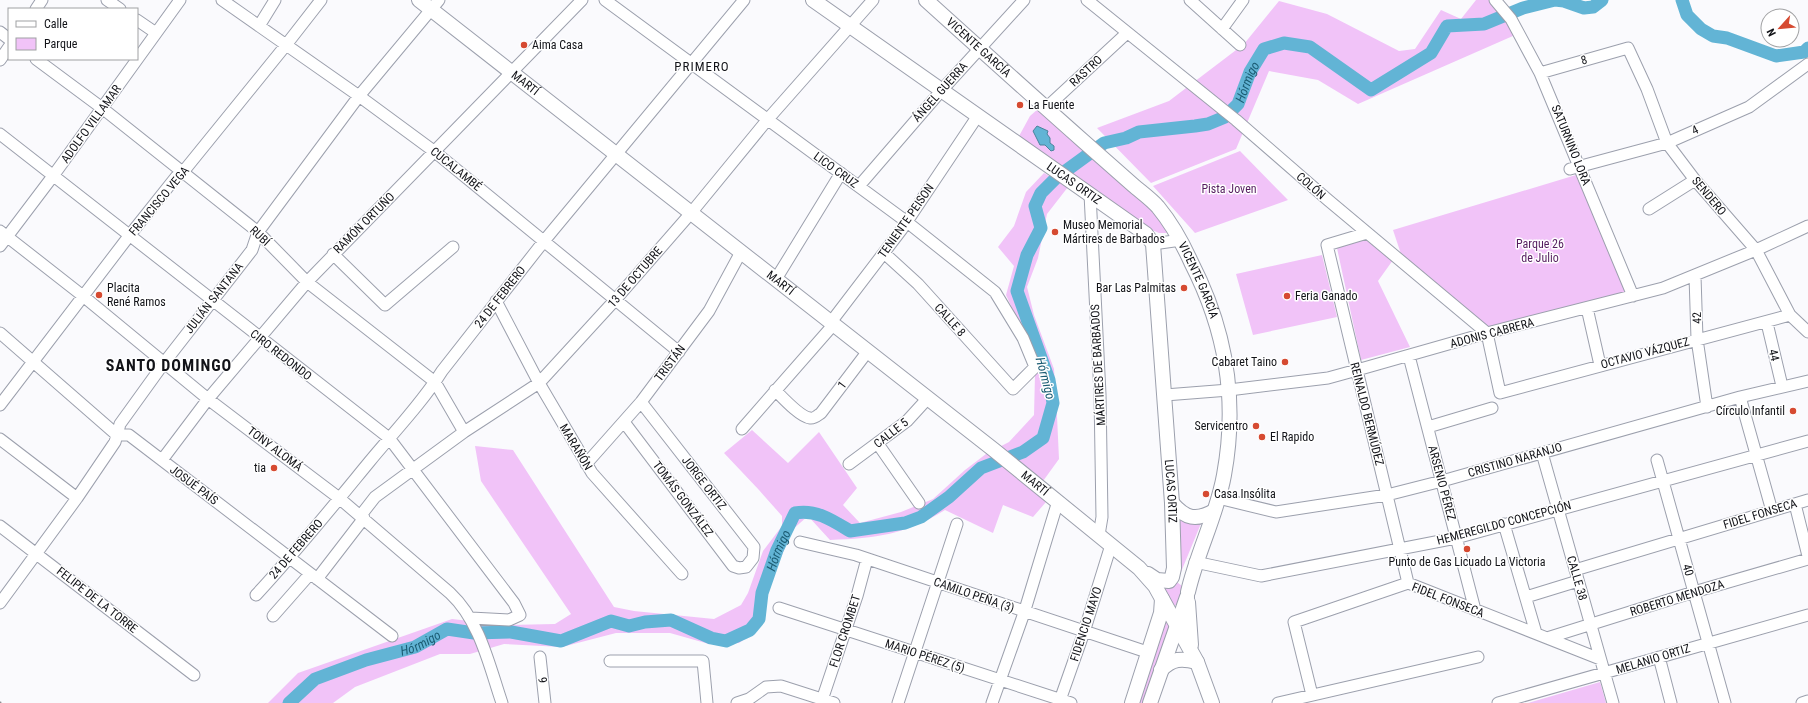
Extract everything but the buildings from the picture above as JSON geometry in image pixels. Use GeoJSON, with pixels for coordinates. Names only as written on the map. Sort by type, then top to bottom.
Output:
{"type":"FeatureCollection","features":[{"type":"Feature","properties":{"kind":"main road","name":"LUCAS ORTIZ"},"geometry":{"type":"LineString","coordinates":[[813,0],[977,117],[1146,234],[1154,244],[1172,503],[1174,568],[1172,577],[1169,581]]}},
{"type":"Feature","properties":{"kind":"main road","name":"VICENTE GARCÍA"},"geometry":{"type":"LineString","coordinates":[[926,0],[979,49],[1156,205],[1181,240],[1202,283],[1215,314],[1224,354],[1230,390],[1229,430],[1224,475],[1216,504],[1195,562],[1188,594]]}},
{"type":"Feature","properties":{"kind":"main road","name":"MARTÍ"},"geometry":{"type":"LineString","coordinates":[[429,3],[512,74],[928,398],[1032,480],[1139,568],[1156,580],[1169,581]]}},
{"type":"Feature","properties":{"kind":"main road"},"geometry":{"type":"LineString","coordinates":[[1172,503],[1181,513],[1196,517],[1205,516],[1216,504]]}},
{"type":"Feature","properties":{"kind":"main road","name":"MARTÍ"},"geometry":{"type":"LineString","coordinates":[[1139,568],[1150,580],[1162,598],[1188,649],[1197,662]]}},
{"type":"Feature","properties":{"kind":"main road"},"geometry":{"type":"LineString","coordinates":[[1132,703],[1147,652],[1161,613],[1162,588],[1169,581],[1173,580],[1182,582],[1188,594],[1191,646],[1212,703]]}},
{"type":"Feature","properties":{"kind":"main road"},"geometry":{"type":"LineString","coordinates":[[1162,598],[1167,605],[1175,607],[1183,604],[1188,594]]}},
{"type":"Feature","properties":{"kind":"main road"},"geometry":{"type":"LineString","coordinates":[[1150,703],[1176,624],[1188,594]]}},
{"type":"Feature","properties":{"kind":"main road"},"geometry":{"type":"LineString","coordinates":[[1161,670],[1167,663],[1179,659],[1197,662]]}},
{"type":"Feature","properties":{"kind":"street"},"geometry":{"type":"LineString","coordinates":[[107,0],[119,8]]}},
{"type":"Feature","properties":{"kind":"street","name":"ADOLFO VILLAMAR"},"geometry":{"type":"LineString","coordinates":[[138,58],[180,0]]}},
{"type":"Feature","properties":{"kind":"street","name":"CUCALAMBÉ"},"geometry":{"type":"LineString","coordinates":[[222,0],[359,96],[435,152],[679,352]]}},
{"type":"Feature","properties":{"kind":"street"},"geometry":{"type":"LineString","coordinates":[[259,26],[275,0]]}},
{"type":"Feature","properties":{"kind":"street","name":"FRANCISCO VEGA"},"geometry":{"type":"LineString","coordinates":[[0,405],[129,236],[176,177],[183,172],[286,46],[321,0]]}},
{"type":"Feature","properties":{"kind":"street","name":"RAMÓN ORTUÑO"},"geometry":{"type":"LineString","coordinates":[[162,460],[208,399],[307,282],[512,74],[582,0]]}},
{"type":"Feature","properties":{"kind":"street","name":"LICO CRUZ"},"geometry":{"type":"LineString","coordinates":[[605,0],[690,64],[768,119],[907,222],[995,292],[1023,338],[1035,368],[1013,389]]}},
{"type":"Feature","properties":{"kind":"street","name":"24 DE FEBRERO"},"geometry":{"type":"LineString","coordinates":[[256,595],[290,558],[435,382],[496,301],[544,241],[744,0]]}},
{"type":"Feature","properties":{"kind":"street","name":"13 DE OCTUBRE"},"geometry":{"type":"LineString","coordinates":[[273,616],[313,577],[362,516],[375,496],[464,432],[539,383],[616,299],[691,213],[768,119],[873,0]]}},
{"type":"Feature","properties":{"kind":"street","name":"ÁNGEL GUERRA"},"geometry":{"type":"LineString","coordinates":[[858,186],[941,91],[1024,0]]}},
{"type":"Feature","properties":{"kind":"street","name":"COLÓN"},"geometry":{"type":"LineString","coordinates":[[1087,0],[1236,120],[1367,233],[1487,333]]}},
{"type":"Feature","properties":{"kind":"street"},"geometry":{"type":"LineString","coordinates":[[1190,0],[1240,46]]}},
{"type":"Feature","properties":{"kind":"street"},"geometry":{"type":"LineString","coordinates":[[1222,29],[1243,0]]}},
{"type":"Feature","properties":{"kind":"street","name":"SATURNINO LORA"},"geometry":{"type":"LineString","coordinates":[[1497,1],[1511,19],[1540,73],[1574,168],[1633,296]]}},
{"type":"Feature","properties":{"kind":"street","name":"JULIÁN SANTANA"},"geometry":{"type":"LineString","coordinates":[[0,603],[77,498],[115,442],[120,424],[164,363],[252,250],[258,232],[429,3]]}},
{"type":"Feature","properties":{"kind":"street"},"geometry":{"type":"LineString","coordinates":[[138,21],[156,33]]}},
{"type":"Feature","properties":{"kind":"street"},"geometry":{"type":"LineString","coordinates":[[0,32],[8,38]]}},
{"type":"Feature","properties":{"kind":"street","name":"RASTRO"},"geometry":{"type":"LineString","coordinates":[[1046,108],[1127,33]]}},
{"type":"Feature","properties":{"kind":"street"},"geometry":{"type":"LineString","coordinates":[[0,60],[8,48]]}},
{"type":"Feature","properties":{"kind":"street","name":"8"},"geometry":{"type":"LineString","coordinates":[[1540,73],[1628,48]]}},
{"type":"Feature","properties":{"kind":"street","name":"SENDERO"},"geometry":{"type":"LineString","coordinates":[[1628,48],[1647,89],[1667,142],[1695,180],[1756,250],[1790,316],[1808,332]]}},
{"type":"Feature","properties":{"kind":"street","name":"RUBÍ"},"geometry":{"type":"LineString","coordinates":[[37,60],[102,108],[258,232],[307,282],[435,382],[464,432]]}},
{"type":"Feature","properties":{"kind":"street","name":"ADOLFO VILLAMAR"},"geometry":{"type":"LineString","coordinates":[[0,246],[4,234],[53,176],[137,60]]}},
{"type":"Feature","properties":{"kind":"street","name":"4"},"geometry":{"type":"LineString","coordinates":[[1574,168],[1667,142],[1749,107],[1808,64]]}},
{"type":"Feature","properties":{"kind":"street","name":"TENIENTE PEISON"},"geometry":{"type":"LineString","coordinates":[[742,429],[832,323],[907,222],[977,117]]}},
{"type":"Feature","properties":{"kind":"street","name":"CIRO REDONDO"},"geometry":{"type":"LineString","coordinates":[[0,134],[259,338],[389,438],[514,603],[520,615],[509,620],[473,620]]}},
{"type":"Feature","properties":{"kind":"street"},"geometry":{"type":"LineString","coordinates":[[776,279],[841,174]]}},
{"type":"Feature","properties":{"kind":"street"},"geometry":{"type":"LineString","coordinates":[[1649,209],[1695,180]]}},
{"type":"Feature","properties":{"kind":"street","name":"MÁRTIRES DE BARBADOS"},"geometry":{"type":"LineString","coordinates":[[1090,194],[1100,394],[1102,516],[1099,535]]}},
{"type":"Feature","properties":{"kind":"street","name":"ADONIS CABRERA"},"geometry":{"type":"LineString","coordinates":[[1165,395],[1230,390],[1328,378],[1487,333],[1633,296],[1695,276],[1808,226]]}},
{"type":"Feature","properties":{"kind":"street","name":"REINALDO BERMÚDEZ"},"geometry":{"type":"LineString","coordinates":[[1367,233],[1327,245],[1408,584]]}},
{"type":"Feature","properties":{"kind":"street","name":"TONY ALOMÁ"},"geometry":{"type":"LineString","coordinates":[[4,234],[83,296],[208,399],[362,516],[462,604],[473,620],[502,703]]}},
{"type":"Feature","properties":{"kind":"street"},"geometry":{"type":"LineString","coordinates":[[1154,244],[1181,240]]}},
{"type":"Feature","properties":{"kind":"street"},"geometry":{"type":"LineString","coordinates":[[333,254],[385,305],[453,247]]}},
{"type":"Feature","properties":{"kind":"street","name":"TRISTÁN"},"geometry":{"type":"LineString","coordinates":[[586,464],[641,402],[679,352],[709,310],[741,252]]}},
{"type":"Feature","properties":{"kind":"street","name":"CALLE 8"},"geometry":{"type":"LineString","coordinates":[[884,253],[918,284],[1013,389]]}},
{"type":"Feature","properties":{"kind":"street","name":"42"},"geometry":{"type":"LineString","coordinates":[[1695,276],[1698,339],[1707,407]]}},
{"type":"Feature","properties":{"kind":"street","name":"MARAÑÓN"},"geometry":{"type":"LineString","coordinates":[[496,301],[539,383],[592,473],[682,574]]}},
{"type":"Feature","properties":{"kind":"street"},"geometry":{"type":"LineString","coordinates":[[1588,308],[1600,365]]}},
{"type":"Feature","properties":{"kind":"street","name":"OCTAVIO VÁZQUEZ"},"geometry":{"type":"LineString","coordinates":[[1487,333],[1500,393],[1600,365],[1790,316]]}},
{"type":"Feature","properties":{"kind":"street","name":"44"},"geometry":{"type":"LineString","coordinates":[[1767,323],[1782,386]]}},
{"type":"Feature","properties":{"kind":"street","name":"JOSUÉ PAÍS"},"geometry":{"type":"LineString","coordinates":[[0,333],[117,435],[129,435],[392,636]]}},
{"type":"Feature","properties":{"kind":"street","name":"1"},"geometry":{"type":"LineString","coordinates":[[775,390],[802,415],[809,418],[814,418],[821,413],[868,351]]}},
{"type":"Feature","properties":{"kind":"street","name":"ARSENIO PÉREZ"},"geometry":{"type":"LineString","coordinates":[[1409,356],[1475,610]]}},
{"type":"Feature","properties":{"kind":"street","name":"CRISTINO NARANJO"},"geometry":{"type":"LineString","coordinates":[[1216,504],[1276,512],[1387,494],[1442,481],[1740,397],[1808,381]]}},
{"type":"Feature","properties":{"kind":"street"},"geometry":{"type":"LineString","coordinates":[[1740,397],[1772,511]]}},
{"type":"Feature","properties":{"kind":"street","name":"CALLE 5"},"geometry":{"type":"LineString","coordinates":[[849,464],[878,444],[907,421],[928,398]]}},
{"type":"Feature","properties":{"kind":"street","name":"JORGE ORTIZ"},"geometry":{"type":"LineString","coordinates":[[641,402],[754,548],[753,558],[746,567]]}},
{"type":"Feature","properties":{"kind":"street"},"geometry":{"type":"LineString","coordinates":[[1428,427],[1492,408]]}},
{"type":"Feature","properties":{"kind":"street","name":"TOMÁS GONZÁLEZ"},"geometry":{"type":"LineString","coordinates":[[624,422],[733,566],[739,568],[746,567]]}},
{"type":"Feature","properties":{"kind":"street"},"geometry":{"type":"LineString","coordinates":[[0,438],[77,498]]}},
{"type":"Feature","properties":{"kind":"street","name":"HEMEREGILDO CONCEPCIÓN"},"geometry":{"type":"LineString","coordinates":[[1195,562],[1260,576],[1400,549],[1456,538],[1662,480],[1808,442]]}},
{"type":"Feature","properties":{"kind":"street"},"geometry":{"type":"LineString","coordinates":[[878,444],[919,502]]}},
{"type":"Feature","properties":{"kind":"street","name":"CALLE 38"},"geometry":{"type":"LineString","coordinates":[[1542,453],[1613,703]]}},
{"type":"Feature","properties":{"kind":"street","name":"40"},"geometry":{"type":"LineString","coordinates":[[1657,460],[1725,703]]}},
{"type":"Feature","properties":{"kind":"street","name":"FIDEL FONSECA"},"geometry":{"type":"LineString","coordinates":[[1526,597],[1576,575],[1679,539],[1808,500]]}},
{"type":"Feature","properties":{"kind":"street"},"geometry":{"type":"LineString","coordinates":[[992,703],[1024,613],[1058,501]]}},
{"type":"Feature","properties":{"kind":"street"},"geometry":{"type":"LineString","coordinates":[[1794,504],[1808,556]]}},
{"type":"Feature","properties":{"kind":"street"},"geometry":{"type":"LineString","coordinates":[[898,703],[957,524]]}},
{"type":"Feature","properties":{"kind":"street"},"geometry":{"type":"LineString","coordinates":[[1504,524],[1536,633]]}},
{"type":"Feature","properties":{"kind":"street","name":"FELIPE DE LA TORRE"},"geometry":{"type":"LineString","coordinates":[[0,526],[194,675]]}},
{"type":"Feature","properties":{"kind":"street","name":"CAMILO PEÑA (3)"},"geometry":{"type":"LineString","coordinates":[[800,542],[867,559],[1024,613],[1147,652]]}},
{"type":"Feature","properties":{"kind":"street","name":"FIDENCIO MAYO"},"geometry":{"type":"LineString","coordinates":[[1059,701],[1084,632],[1111,545]]}},
{"type":"Feature","properties":{"kind":"street","name":"FLOR CROMBET"},"geometry":{"type":"LineString","coordinates":[[822,701],[846,630],[867,559]]}},
{"type":"Feature","properties":{"kind":"street","name":"ROBERTO MENDOZA"},"geometry":{"type":"LineString","coordinates":[[1547,638],[1694,592],[1808,559]]}},
{"type":"Feature","properties":{"kind":"street","name":"FIDEL FONSECA"},"geometry":{"type":"LineString","coordinates":[[1312,695],[1294,622],[1408,584],[1600,659]]}},
{"type":"Feature","properties":{"kind":"street","name":"MARIO PÉREZ (5)"},"geometry":{"type":"LineString","coordinates":[[779,608],[1001,680],[1059,701],[1071,703]]}},
{"type":"Feature","properties":{"kind":"street","name":"MELANIO ORTIZ"},"geometry":{"type":"LineString","coordinates":[[1498,703],[1605,674],[1659,657],[1808,615]]}},
{"type":"Feature","properties":{"kind":"street","name":"6"},"geometry":{"type":"LineString","coordinates":[[540,657],[545,703]]}},
{"type":"Feature","properties":{"kind":"street"},"geometry":{"type":"LineString","coordinates":[[1278,703],[1478,657]]}},
{"type":"Feature","properties":{"kind":"street"},"geometry":{"type":"LineString","coordinates":[[1659,657],[1671,703]]}},
{"type":"Feature","properties":{"kind":"street"},"geometry":{"type":"LineString","coordinates":[[610,661],[703,661],[707,703]]}},
{"type":"Feature","properties":{"kind":"street"},"geometry":{"type":"LineString","coordinates":[[737,703],[748,699],[766,687],[781,686],[822,701],[834,703]]}},
{"type":"Feature","properties":{"kind":"street"},"geometry":{"type":"LineString","coordinates":[[1802,703],[1808,701]]}},
{"type":"Feature","properties":{"kind":"green space"},"geometry":{"type":"Polygon","coordinates":[[[1476,0],[1498,0],[1522,32],[1358,104],[1318,80],[1269,71],[1236,149],[1151,183],[1097,128],[1169,101],[1244,44],[1279,1],[1327,14],[1399,51],[1415,49],[1441,10],[1461,19],[1476,0]]]}},
{"type":"Feature","properties":{"kind":"green space"},"geometry":{"type":"Polygon","coordinates":[[[1038,109],[1149,206],[1161,220],[1167,233],[1159,233],[1143,226],[1018,138],[1030,116],[1038,109]]]}},
{"type":"Feature","properties":{"kind":"green space","name":"Pista Joven"},"geometry":{"type":"Polygon","coordinates":[[[1240,151],[1288,200],[1195,233],[1153,186],[1240,151]]]}},
{"type":"Feature","properties":{"kind":"green space"},"geometry":{"type":"Polygon","coordinates":[[[1044,173],[1068,187],[1047,214],[1038,258],[1027,287],[1034,315],[1054,369],[1059,459],[1038,488],[1046,502],[1033,517],[1003,505],[993,533],[945,510],[916,525],[890,534],[830,540],[808,516],[792,530],[769,587],[758,630],[739,643],[709,644],[670,633],[616,633],[562,647],[504,644],[470,654],[440,654],[355,687],[333,703],[268,703],[298,673],[452,619],[504,625],[555,624],[571,614],[481,481],[475,446],[513,450],[614,607],[634,611],[714,619],[741,605],[748,593],[763,551],[782,526],[782,516],[724,453],[752,430],[788,463],[819,432],[857,488],[843,505],[860,523],[901,512],[933,499],[965,470],[986,454],[1009,442],[1034,415],[1035,375],[1020,325],[1006,295],[1014,266],[998,247],[1014,226],[1026,192],[1044,173]]]}},
{"type":"Feature","properties":{"kind":"green space","name":"Parque 26 de Julio"},"geometry":{"type":"Polygon","coordinates":[[[1576,175],[1626,292],[1488,328],[1401,254],[1393,230],[1576,175]]]}},
{"type":"Feature","properties":{"kind":"green space"},"geometry":{"type":"Polygon","coordinates":[[[1367,238],[1393,260],[1378,281],[1410,347],[1361,360],[1337,248],[1367,238]]]}},
{"type":"Feature","properties":{"kind":"green space","name":"Feria Ganado"},"geometry":{"type":"Polygon","coordinates":[[[1322,255],[1337,317],[1253,335],[1236,274],[1322,255]]]}},
{"type":"Feature","properties":{"kind":"green space"},"geometry":{"type":"Polygon","coordinates":[[[1177,519],[1202,521],[1181,572],[1178,572],[1177,519]]]}},
{"type":"Feature","properties":{"kind":"green space"},"geometry":{"type":"Polygon","coordinates":[[[1173,583],[1178,583],[1185,588],[1177,605],[1173,605],[1164,591],[1166,587],[1173,583]]]}},
{"type":"Feature","properties":{"kind":"green space"},"geometry":{"type":"Polygon","coordinates":[[[1167,614],[1171,621],[1144,703],[1137,703],[1167,614]]]}},
{"type":"Feature","properties":{"kind":"green space"},"geometry":{"type":"Polygon","coordinates":[[[1600,682],[1606,703],[1528,703],[1600,682]]]}},
{"type":"Feature","properties":{"kind":"water"},"geometry":{"type":"Polygon","coordinates":[[[1037,126],[1048,131],[1047,134],[1050,138],[1050,143],[1054,146],[1054,150],[1051,151],[1045,145],[1040,145],[1033,131],[1037,126]]]}},
{"type":"Feature","properties":{"kind":"waterway","name":"Hórmigo"},"geometry":{"type":"LineString","coordinates":[[289,703],[315,679],[366,660],[415,647],[447,629],[474,633],[511,632],[561,641],[611,621],[629,626],[645,622],[671,620],[711,638],[726,641],[750,630],[759,619],[762,593],[777,550],[795,513],[803,512],[824,516],[850,531],[905,523],[921,517],[949,497],[981,468],[1023,452],[1043,438],[1053,403],[1049,380],[1017,291],[1027,255],[1041,228],[1035,206],[1041,193],[1056,178],[1104,143],[1126,138],[1139,132],[1208,124],[1225,117],[1238,104],[1250,72],[1264,49],[1284,43],[1310,47],[1371,90],[1431,53],[1447,26],[1484,24],[1523,8],[1555,0],[1564,1],[1584,8],[1593,7],[1602,0]]}},
{"type":"Feature","properties":{"kind":"waterway","name":"Hórmigo"},"geometry":{"type":"LineString","coordinates":[[1682,0],[1687,15],[1701,29],[1713,36],[1727,38],[1776,56],[1804,52],[1808,48]]}},
{"type":"Feature","properties":{"kind":"place","name":"Aima Casa"},"geometry":{"type":"Point","coordinates":[524,45]}},
{"type":"Feature","properties":{"kind":"place","name":"La Fuente"},"geometry":{"type":"Point","coordinates":[1020,105]}},
{"type":"Feature","properties":{"kind":"place","name":"Museo Memorial Mártires de Barbados"},"geometry":{"type":"Point","coordinates":[1055,232]}},
{"type":"Feature","properties":{"kind":"place","name":"Bar Las Palmitas"},"geometry":{"type":"Point","coordinates":[1184,288]}},
{"type":"Feature","properties":{"kind":"place","name":"Placita René Ramos"},"geometry":{"type":"Point","coordinates":[99,295]}},
{"type":"Feature","properties":{"kind":"place","name":"Feria Ganado"},"geometry":{"type":"Point","coordinates":[1287,296]}},
{"type":"Feature","properties":{"kind":"place","name":"Cabaret Taino"},"geometry":{"type":"Point","coordinates":[1285,362]}},
{"type":"Feature","properties":{"kind":"place","name":"Círculo Infantil"},"geometry":{"type":"Point","coordinates":[1793,411]}},
{"type":"Feature","properties":{"kind":"place","name":"Servicentro"},"geometry":{"type":"Point","coordinates":[1256,426]}},
{"type":"Feature","properties":{"kind":"place","name":"El Rapido"},"geometry":{"type":"Point","coordinates":[1262,437]}},
{"type":"Feature","properties":{"kind":"place","name":"tia"},"geometry":{"type":"Point","coordinates":[274,468]}},
{"type":"Feature","properties":{"kind":"place","name":"Casa Insólita"},"geometry":{"type":"Point","coordinates":[1206,494]}},
{"type":"Feature","properties":{"kind":"place","name":"Punto de Gas Licuado La Victoria"},"geometry":{"type":"Point","coordinates":[1467,549]}},
{"type":"Feature","properties":{"kind":"district","name":"PRIMERO"},"geometry":{"type":"Point","coordinates":[702,66]}},
{"type":"Feature","properties":{"kind":"district","name":"SANTO DOMINGO"},"geometry":{"type":"Point","coordinates":[169,365]}}]}
